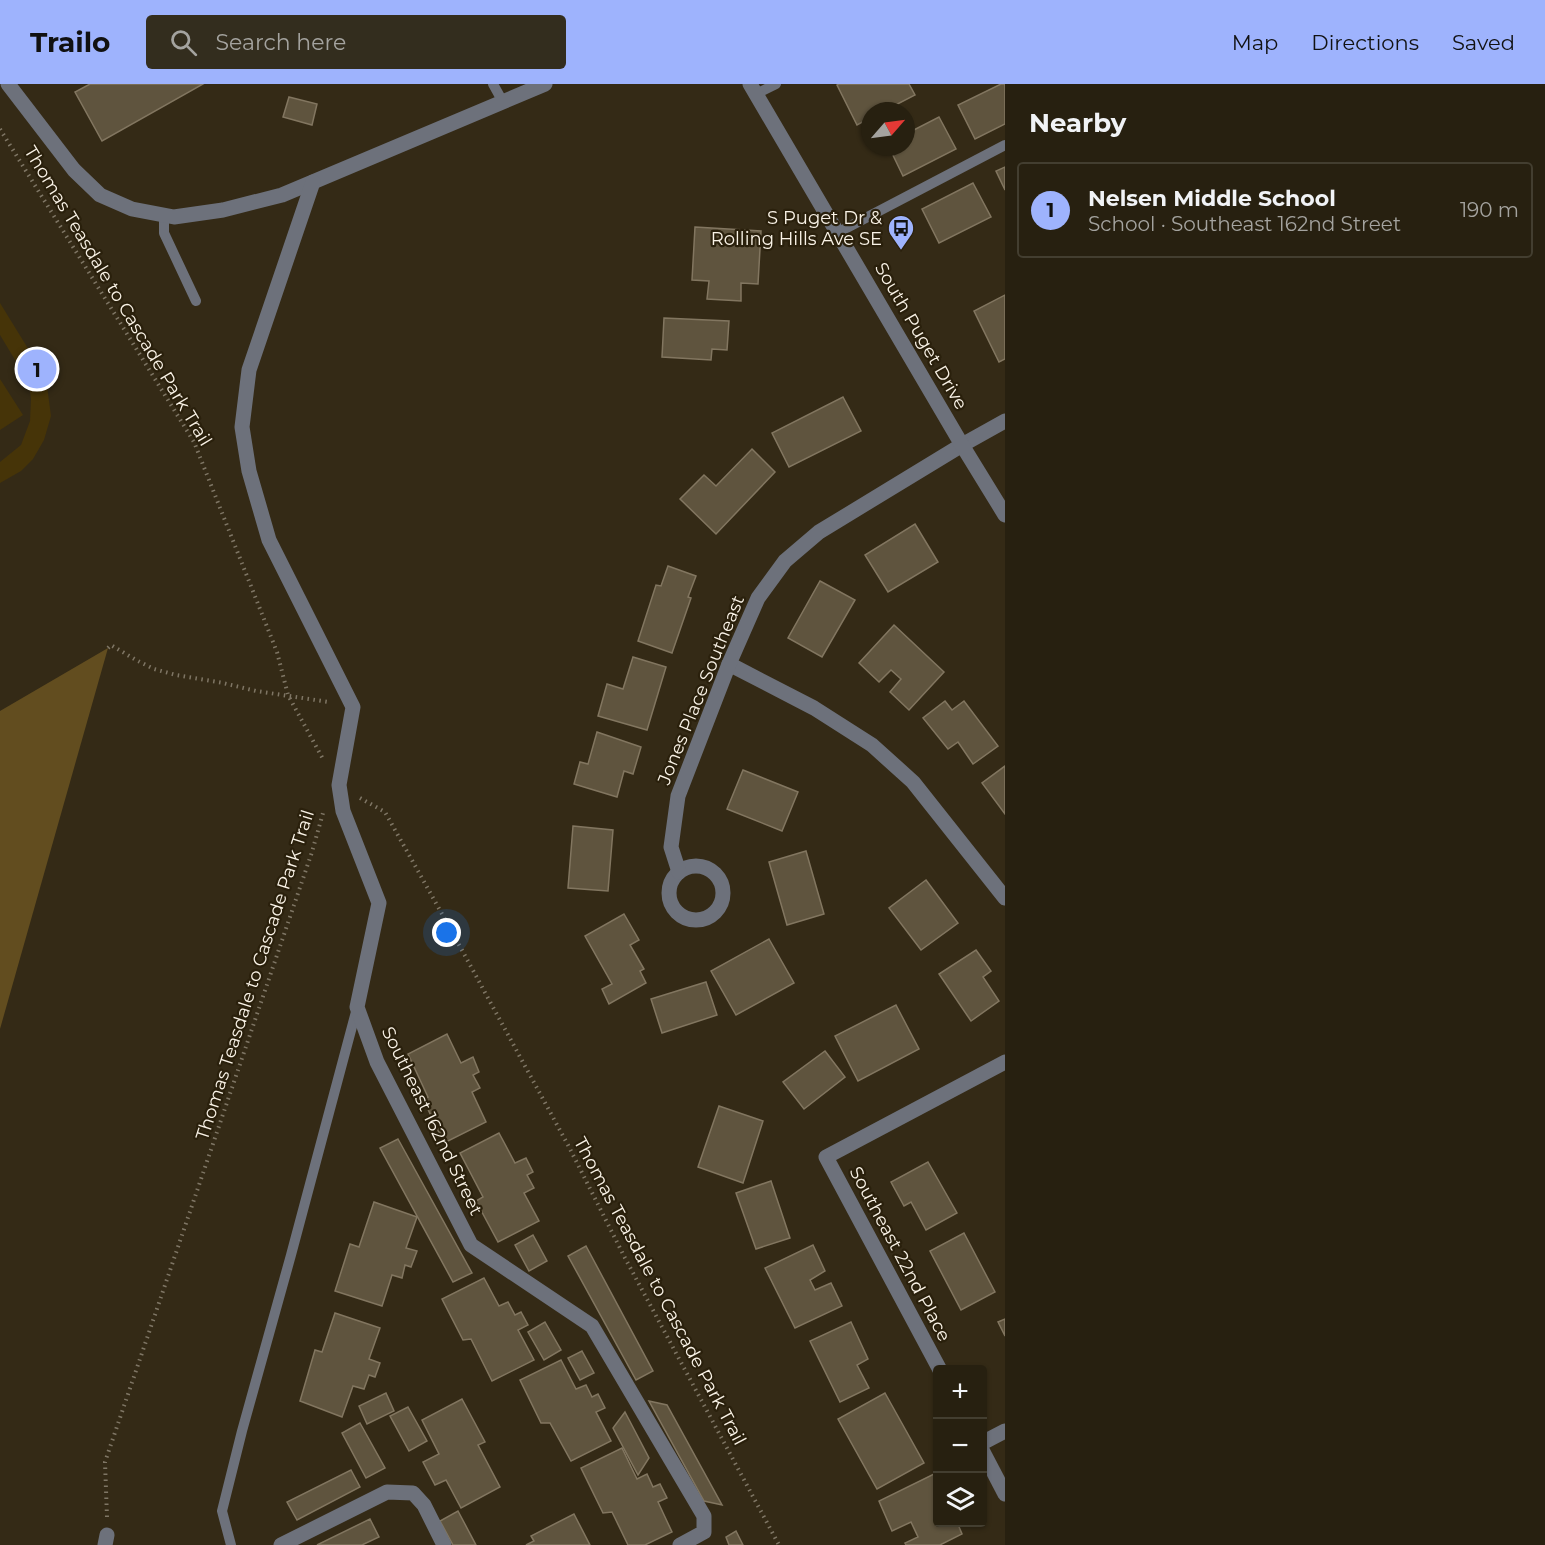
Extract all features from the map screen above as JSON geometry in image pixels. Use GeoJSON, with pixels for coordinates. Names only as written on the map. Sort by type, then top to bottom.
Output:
{"type":"FeatureCollection","features":[{"type":"Feature","properties":{"kind":"street"},"geometry":{"type":"LineString","coordinates":[[8,84],[74,170],[100,195],[132,209],[174,217],[223,210],[282,195],[545,84]]}},
{"type":"Feature","properties":{"kind":"street","name":"South Puget Drive"},"geometry":{"type":"LineString","coordinates":[[753,89],[1005,515]]}},
{"type":"Feature","properties":{"kind":"street"},"geometry":{"type":"LineString","coordinates":[[313,182],[249,370],[242,427],[249,471],[269,540],[353,707],[339,785],[343,811],[379,903],[357,1007]]}},
{"type":"Feature","properties":{"kind":"street","name":"Jones Place Southeast"},"geometry":{"type":"LineString","coordinates":[[679,872],[671,847],[678,796],[729,664],[758,598],[785,561],[819,532],[1005,421]]}},
{"type":"Feature","properties":{"kind":"street"},"geometry":{"type":"LineString","coordinates":[[729,664],[814,708],[872,745],[913,782],[1005,898]]}},
{"type":"Feature","properties":{"kind":"street","name":"Southeast 162nd Street"},"geometry":{"type":"LineString","coordinates":[[357,1007],[377,1062],[471,1245],[592,1326],[704,1516],[704,1532],[680,1545]]}},
{"type":"Feature","properties":{"kind":"street","name":"Southeast 22nd Place"},"geometry":{"type":"LineString","coordinates":[[936,1365],[826,1156],[1005,1062]]}},
{"type":"Feature","properties":{"kind":"street"},"geometry":{"type":"LineString","coordinates":[[987,1440],[1005,1431]]}},
{"type":"Feature","properties":{"kind":"street"},"geometry":{"type":"LineString","coordinates":[[987,1460],[1005,1494]]}},
{"type":"Feature","properties":{"kind":"street"},"geometry":{"type":"LineString","coordinates":[[281,1545],[387,1492],[413,1493],[424,1505],[444,1545]]}},
{"type":"Feature","properties":{"kind":"lane"},"geometry":{"type":"LineString","coordinates":[[493,84],[502,102]]}},
{"type":"Feature","properties":{"kind":"lane"},"geometry":{"type":"LineString","coordinates":[[753,89],[776,84]]}},
{"type":"Feature","properties":{"kind":"lane"},"geometry":{"type":"LineString","coordinates":[[837,233],[1005,145]]}},
{"type":"Feature","properties":{"kind":"lane"},"geometry":{"type":"LineString","coordinates":[[164,215],[164,233],[196,301]]}},
{"type":"Feature","properties":{"kind":"lane"},"geometry":{"type":"LineString","coordinates":[[231,1545],[222,1511],[357,1007]]}},
{"type":"Feature","properties":{"kind":"path","name":"Thomas Teasdale to Cascade Park Trail"},"geometry":{"type":"LineString","coordinates":[[0,129],[194,442],[277,652],[288,695],[326,765]]}},
{"type":"Feature","properties":{"kind":"path"},"geometry":{"type":"LineString","coordinates":[[108,648],[111,645],[145,664],[176,675],[353,707]]}},
{"type":"Feature","properties":{"kind":"path","name":"Thomas Teasdale to Cascade Park Trail"},"geometry":{"type":"LineString","coordinates":[[339,785],[385,812],[568,1145],[625,1258],[779,1545]]}},
{"type":"Feature","properties":{"kind":"path","name":"Thomas Teasdale to Cascade Park Trail"},"geometry":{"type":"LineString","coordinates":[[106,1540],[105,1462],[312,852],[323,812]]}},
{"type":"Feature","properties":{"kind":"shaded area"},"geometry":{"type":"Polygon","coordinates":[[[0,303],[40,368],[47,386],[51,416],[44,440],[33,459],[21,471],[0,483],[0,462],[21,445],[30,421],[31,399],[29,383],[0,335],[0,303]]]}},
{"type":"Feature","properties":{"kind":"shaded area"},"geometry":{"type":"Polygon","coordinates":[[[0,379],[23,415],[0,430],[0,379]]]}},
{"type":"Feature","properties":{"kind":"shaded area"},"geometry":{"type":"Polygon","coordinates":[[[108,648],[0,1029],[0,711],[108,648]]]}},
{"type":"Feature","properties":{"kind":"building"},"geometry":{"type":"Polygon","coordinates":[[[90,84],[203,84],[102,141],[75,92],[90,84]]]}},
{"type":"Feature","properties":{"kind":"building"},"geometry":{"type":"Polygon","coordinates":[[[909,84],[915,95],[901,102],[861,102],[861,123],[857,125],[837,85],[909,84]]]}},
{"type":"Feature","properties":{"kind":"building"},"geometry":{"type":"Polygon","coordinates":[[[1005,84],[1005,124],[975,139],[958,105],[1005,84]]]}},
{"type":"Feature","properties":{"kind":"building"},"geometry":{"type":"Polygon","coordinates":[[[289,97],[317,104],[312,125],[283,117],[289,97]]]}},
{"type":"Feature","properties":{"kind":"building"},"geometry":{"type":"Polygon","coordinates":[[[939,117],[956,149],[903,176],[893,156],[915,156],[915,129],[939,117]]]}},
{"type":"Feature","properties":{"kind":"building"},"geometry":{"type":"Polygon","coordinates":[[[1005,167],[1005,190],[996,171],[1005,167]]]}},
{"type":"Feature","properties":{"kind":"building"},"geometry":{"type":"Polygon","coordinates":[[[973,183],[991,217],[939,243],[922,209],[973,183]]]}},
{"type":"Feature","properties":{"kind":"building"},"geometry":{"type":"Polygon","coordinates":[[[695,227],[761,231],[758,284],[741,283],[741,301],[707,299],[709,281],[692,280],[695,227]]]}},
{"type":"Feature","properties":{"kind":"building"},"geometry":{"type":"Polygon","coordinates":[[[1005,295],[1005,359],[999,362],[974,311],[1005,295]]]}},
{"type":"Feature","properties":{"kind":"building"},"geometry":{"type":"Polygon","coordinates":[[[664,318],[729,321],[727,350],[712,349],[711,360],[662,357],[664,318]]]}},
{"type":"Feature","properties":{"kind":"building"},"geometry":{"type":"Polygon","coordinates":[[[843,397],[861,431],[789,467],[772,433],[843,397]]]}},
{"type":"Feature","properties":{"kind":"building"},"geometry":{"type":"Polygon","coordinates":[[[752,449],[775,472],[716,534],[680,499],[704,475],[716,486],[752,449]]]}},
{"type":"Feature","properties":{"kind":"building"},"geometry":{"type":"Polygon","coordinates":[[[915,524],[938,562],[888,592],[865,555],[915,524]]]}},
{"type":"Feature","properties":{"kind":"building"},"geometry":{"type":"Polygon","coordinates":[[[668,566],[696,576],[672,653],[638,641],[656,585],[661,586],[668,566]]]}},
{"type":"Feature","properties":{"kind":"building"},"geometry":{"type":"Polygon","coordinates":[[[820,581],[855,600],[822,657],[788,638],[820,581]]]}},
{"type":"Feature","properties":{"kind":"building"},"geometry":{"type":"Polygon","coordinates":[[[894,625],[944,672],[909,710],[890,692],[901,679],[891,670],[879,682],[859,663],[894,625]]]}},
{"type":"Feature","properties":{"kind":"building"},"geometry":{"type":"Polygon","coordinates":[[[633,657],[666,667],[647,730],[598,716],[607,684],[623,689],[633,657]]]}},
{"type":"Feature","properties":{"kind":"building"},"geometry":{"type":"Polygon","coordinates":[[[945,701],[952,710],[964,701],[998,746],[973,764],[958,742],[948,749],[923,718],[945,701]]]}},
{"type":"Feature","properties":{"kind":"building"},"geometry":{"type":"Polygon","coordinates":[[[597,732],[641,747],[633,774],[624,771],[617,797],[574,784],[580,762],[588,764],[597,732]]]}},
{"type":"Feature","properties":{"kind":"building"},"geometry":{"type":"Polygon","coordinates":[[[1005,766],[1005,814],[982,783],[1005,766]]]}},
{"type":"Feature","properties":{"kind":"building"},"geometry":{"type":"Polygon","coordinates":[[[743,770],[798,792],[782,831],[727,809],[743,770]]]}},
{"type":"Feature","properties":{"kind":"building"},"geometry":{"type":"Polygon","coordinates":[[[573,826],[613,830],[608,891],[568,888],[573,826]]]}},
{"type":"Feature","properties":{"kind":"building"},"geometry":{"type":"Polygon","coordinates":[[[806,851],[824,914],[787,925],[769,862],[806,851]]]}},
{"type":"Feature","properties":{"kind":"building"},"geometry":{"type":"Polygon","coordinates":[[[926,880],[958,923],[921,950],[889,908],[926,880]]]}},
{"type":"Feature","properties":{"kind":"building"},"geometry":{"type":"Polygon","coordinates":[[[624,914],[639,940],[630,945],[644,969],[640,971],[646,983],[609,1004],[602,989],[612,984],[585,936],[624,914]]]}},
{"type":"Feature","properties":{"kind":"building"},"geometry":{"type":"Polygon","coordinates":[[[769,939],[794,983],[736,1015],[711,971],[769,939]]]}},
{"type":"Feature","properties":{"kind":"building"},"geometry":{"type":"Polygon","coordinates":[[[976,950],[991,971],[983,977],[999,1001],[971,1021],[939,974],[976,950]]]}},
{"type":"Feature","properties":{"kind":"building"},"geometry":{"type":"Polygon","coordinates":[[[706,982],[717,1015],[662,1033],[651,999],[706,982]]]}},
{"type":"Feature","properties":{"kind":"building"},"geometry":{"type":"Polygon","coordinates":[[[896,1005],[919,1049],[858,1081],[835,1036],[896,1005]]]}},
{"type":"Feature","properties":{"kind":"building"},"geometry":{"type":"Polygon","coordinates":[[[447,1034],[461,1063],[473,1057],[479,1072],[473,1075],[480,1088],[472,1092],[486,1122],[444,1143],[423,1099],[428,1097],[408,1054],[447,1034]]]}},
{"type":"Feature","properties":{"kind":"building"},"geometry":{"type":"Polygon","coordinates":[[[825,1051],[845,1077],[804,1109],[783,1082],[825,1051]]]}},
{"type":"Feature","properties":{"kind":"building"},"geometry":{"type":"Polygon","coordinates":[[[719,1106],[763,1121],[743,1183],[698,1167],[719,1106]]]}},
{"type":"Feature","properties":{"kind":"building"},"geometry":{"type":"Polygon","coordinates":[[[499,1133],[515,1163],[526,1158],[533,1172],[527,1175],[534,1188],[524,1193],[539,1221],[498,1242],[476,1201],[483,1197],[460,1153],[499,1133]]]}},
{"type":"Feature","properties":{"kind":"building"},"geometry":{"type":"Polygon","coordinates":[[[398,1139],[472,1273],[453,1282],[380,1148],[398,1139]]]}},
{"type":"Feature","properties":{"kind":"building"},"geometry":{"type":"Polygon","coordinates":[[[928,1162],[957,1213],[926,1230],[911,1202],[904,1206],[891,1182],[928,1162]]]}},
{"type":"Feature","properties":{"kind":"building"},"geometry":{"type":"Polygon","coordinates":[[[771,1181],[790,1238],[756,1249],[736,1193],[771,1181]]]}},
{"type":"Feature","properties":{"kind":"building"},"geometry":{"type":"Polygon","coordinates":[[[374,1202],[417,1217],[406,1248],[417,1251],[411,1267],[405,1265],[402,1278],[392,1275],[382,1306],[335,1291],[350,1244],[359,1247],[374,1202]]]}},
{"type":"Feature","properties":{"kind":"building"},"geometry":{"type":"Polygon","coordinates":[[[964,1233],[995,1292],[961,1310],[930,1251],[964,1233]]]}},
{"type":"Feature","properties":{"kind":"building"},"geometry":{"type":"Polygon","coordinates":[[[533,1235],[547,1261],[529,1271],[515,1245],[533,1235]]]}},
{"type":"Feature","properties":{"kind":"building"},"geometry":{"type":"Polygon","coordinates":[[[813,1245],[825,1271],[810,1280],[815,1290],[831,1283],[842,1306],[795,1328],[765,1268],[813,1245]]]}},
{"type":"Feature","properties":{"kind":"building"},"geometry":{"type":"Polygon","coordinates":[[[586,1246],[653,1371],[636,1380],[568,1256],[586,1246]]]}},
{"type":"Feature","properties":{"kind":"building"},"geometry":{"type":"Polygon","coordinates":[[[484,1278],[499,1306],[508,1302],[515,1315],[521,1312],[528,1325],[518,1330],[534,1360],[492,1381],[471,1339],[463,1340],[442,1299],[484,1278]]]}},
{"type":"Feature","properties":{"kind":"building"},"geometry":{"type":"Polygon","coordinates":[[[335,1313],[380,1328],[369,1359],[380,1363],[375,1377],[369,1375],[364,1389],[353,1386],[342,1417],[300,1401],[315,1350],[322,1352],[335,1313]]]}},
{"type":"Feature","properties":{"kind":"building"},"geometry":{"type":"Polygon","coordinates":[[[1005,1319],[1005,1336],[998,1322],[1005,1319]]]}},
{"type":"Feature","properties":{"kind":"building"},"geometry":{"type":"Polygon","coordinates":[[[545,1322],[561,1350],[544,1360],[528,1332],[545,1322]]]}},
{"type":"Feature","properties":{"kind":"building"},"geometry":{"type":"Polygon","coordinates":[[[851,1322],[868,1359],[857,1365],[869,1388],[840,1402],[810,1341],[851,1322]]]}},
{"type":"Feature","properties":{"kind":"building"},"geometry":{"type":"Polygon","coordinates":[[[582,1351],[594,1373],[580,1380],[568,1358],[582,1351]]]}},
{"type":"Feature","properties":{"kind":"building"},"geometry":{"type":"Polygon","coordinates":[[[561,1360],[576,1389],[586,1385],[592,1397],[598,1394],[605,1408],[596,1412],[611,1441],[571,1461],[550,1423],[541,1423],[520,1380],[561,1360]]]}},
{"type":"Feature","properties":{"kind":"building"},"geometry":{"type":"Polygon","coordinates":[[[386,1393],[394,1411],[367,1424],[359,1406],[386,1393]]]}},
{"type":"Feature","properties":{"kind":"building"},"geometry":{"type":"Polygon","coordinates":[[[885,1393],[924,1463],[877,1489],[838,1419],[885,1393]]]}},
{"type":"Feature","properties":{"kind":"building"},"geometry":{"type":"Polygon","coordinates":[[[462,1399],[485,1442],[478,1445],[500,1487],[461,1508],[446,1480],[435,1485],[423,1462],[439,1454],[422,1420],[462,1399]]]}},
{"type":"Feature","properties":{"kind":"building"},"geometry":{"type":"Polygon","coordinates":[[[649,1401],[667,1405],[722,1505],[704,1501],[649,1401]]]}},
{"type":"Feature","properties":{"kind":"building"},"geometry":{"type":"Polygon","coordinates":[[[408,1407],[427,1441],[409,1451],[390,1416],[408,1407]]]}},
{"type":"Feature","properties":{"kind":"building"},"geometry":{"type":"Polygon","coordinates":[[[625,1412],[649,1458],[638,1475],[613,1428],[625,1412]]]}},
{"type":"Feature","properties":{"kind":"building"},"geometry":{"type":"Polygon","coordinates":[[[360,1423],[385,1468],[366,1478],[342,1433],[360,1423]]]}},
{"type":"Feature","properties":{"kind":"building"},"geometry":{"type":"Polygon","coordinates":[[[622,1448],[637,1479],[647,1474],[653,1487],[660,1484],[667,1498],[658,1502],[672,1532],[645,1545],[628,1545],[612,1512],[603,1513],[581,1468],[622,1448]]]}},
{"type":"Feature","properties":{"kind":"building"},"geometry":{"type":"Polygon","coordinates":[[[351,1470],[360,1487],[297,1520],[287,1502],[351,1470]]]}},
{"type":"Feature","properties":{"kind":"building"},"geometry":{"type":"Polygon","coordinates":[[[933,1474],[933,1527],[959,1527],[962,1534],[940,1545],[906,1545],[905,1543],[918,1537],[911,1522],[892,1531],[879,1501],[933,1474]]]}},
{"type":"Feature","properties":{"kind":"building"},"geometry":{"type":"Polygon","coordinates":[[[458,1511],[476,1545],[453,1545],[440,1521],[458,1511]]]}},
{"type":"Feature","properties":{"kind":"building"},"geometry":{"type":"Polygon","coordinates":[[[574,1514],[590,1545],[526,1545],[534,1541],[531,1536],[574,1514]]]}},
{"type":"Feature","properties":{"kind":"building"},"geometry":{"type":"Polygon","coordinates":[[[370,1519],[379,1537],[362,1545],[317,1545],[370,1519]]]}},
{"type":"Feature","properties":{"kind":"building"},"geometry":{"type":"Polygon","coordinates":[[[736,1531],[743,1545],[729,1545],[726,1537],[736,1531]]]}},
{"type":"Feature","properties":{"kind":"place","name":"S Puget Dr & Rolling Hills Ave SE"},"geometry":{"type":"Point","coordinates":[901,251]}},
{"type":"Feature","properties":{"kind":"place","name":"Nelsen Middle School"},"geometry":{"type":"Point","coordinates":[37,369]}}]}
